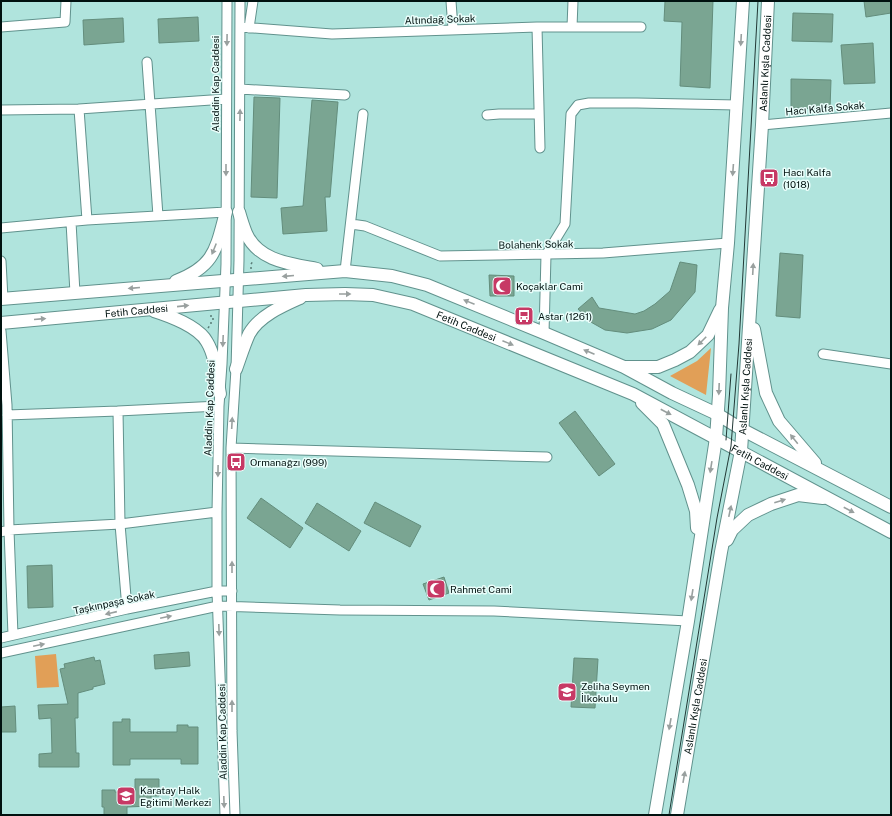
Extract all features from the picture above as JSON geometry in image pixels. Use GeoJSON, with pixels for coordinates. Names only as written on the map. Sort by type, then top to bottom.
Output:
{"type":"FeatureCollection","features":[{"type":"Feature","properties":{"kind":"main road","name":"Aslanlı Kışla Caddesi"},"geometry":{"type":"LineString","coordinates":[[655,815],[688,621],[716,438],[722,308],[728,243],[743,1]]}},
{"type":"Feature","properties":{"kind":"main road","name":"Aslanlı Kışla Caddesi"},"geometry":{"type":"LineString","coordinates":[[677,815],[721,552],[741,451],[762,125],[768,1]]}},
{"type":"Feature","properties":{"kind":"main road"},"geometry":{"type":"LineString","coordinates":[[162,286],[196,272],[209,261],[226,212]]}},
{"type":"Feature","properties":{"kind":"main road"},"geometry":{"type":"LineString","coordinates":[[239,212],[246,234],[256,247],[267,256],[281,262],[330,272]]}},
{"type":"Feature","properties":{"kind":"main road","name":"Fetih Caddesi"},"geometry":{"type":"LineString","coordinates":[[2,299],[345,271],[392,276],[427,285],[624,367],[672,393],[718,414],[743,430],[891,507]]}},
{"type":"Feature","properties":{"kind":"main road"},"geometry":{"type":"LineString","coordinates":[[236,369],[250,333],[260,321],[281,307],[306,295]]}},
{"type":"Feature","properties":{"kind":"main road","name":"Fetih Caddesi"},"geometry":{"type":"LineString","coordinates":[[1,323],[306,295],[373,295],[413,304],[633,394],[891,532]]}},
{"type":"Feature","properties":{"kind":"main road"},"geometry":{"type":"LineString","coordinates":[[624,367],[658,367],[690,352],[708,335],[722,308]]}},
{"type":"Feature","properties":{"kind":"main road"},"geometry":{"type":"LineString","coordinates":[[751,308],[766,393],[779,421],[819,469]]}},
{"type":"Feature","properties":{"kind":"main road"},"geometry":{"type":"LineString","coordinates":[[149,310],[178,319],[198,332],[207,342],[213,357],[219,400]]}},
{"type":"Feature","properties":{"kind":"main road"},"geometry":{"type":"LineString","coordinates":[[633,394],[663,424],[677,457],[696,511],[698,550]]}},
{"type":"Feature","properties":{"kind":"main road"},"geometry":{"type":"LineString","coordinates":[[721,552],[732,530],[748,515],[770,504],[798,495],[829,499]]}},
{"type":"Feature","properties":{"kind":"street"},"geometry":{"type":"LineString","coordinates":[[1,27],[65,22],[66,1]]}},
{"type":"Feature","properties":{"kind":"street","name":"Aladdin Kap Caddesi"},"geometry":{"type":"LineString","coordinates":[[225,815],[217,591],[217,512],[219,400],[225,280],[227,1]]}},
{"type":"Feature","properties":{"kind":"street","name":"Aladdin Kap Caddesi"},"geometry":{"type":"LineString","coordinates":[[235,815],[232,731],[231,448],[236,369],[240,89],[245,28],[240,1]]}},
{"type":"Feature","properties":{"kind":"street"},"geometry":{"type":"LineString","coordinates":[[245,28],[253,1]]}},
{"type":"Feature","properties":{"kind":"street"},"geometry":{"type":"LineString","coordinates":[[451,1],[453,29]]}},
{"type":"Feature","properties":{"kind":"street"},"geometry":{"type":"LineString","coordinates":[[572,27],[573,1]]}},
{"type":"Feature","properties":{"kind":"street"},"geometry":{"type":"LineString","coordinates":[[537,27],[540,148]]}},
{"type":"Feature","properties":{"kind":"street","name":"Altındağ Sokak"},"geometry":{"type":"LineString","coordinates":[[245,28],[332,34],[537,27],[641,27]]}},
{"type":"Feature","properties":{"kind":"street"},"geometry":{"type":"LineString","coordinates":[[147,62],[158,216]]}},
{"type":"Feature","properties":{"kind":"street"},"geometry":{"type":"LineString","coordinates":[[240,89],[345,95]]}},
{"type":"Feature","properties":{"kind":"street"},"geometry":{"type":"LineString","coordinates":[[1,110],[79,109],[226,99]]}},
{"type":"Feature","properties":{"kind":"street"},"geometry":{"type":"LineString","coordinates":[[544,333],[546,255],[565,224],[571,114],[578,105],[589,103],[637,103],[737,105]]}},
{"type":"Feature","properties":{"kind":"street"},"geometry":{"type":"LineString","coordinates":[[79,109],[87,220]]}},
{"type":"Feature","properties":{"kind":"street","name":"Hacı Kalfa Sokak"},"geometry":{"type":"LineString","coordinates":[[762,125],[891,113]]}},
{"type":"Feature","properties":{"kind":"street"},"geometry":{"type":"LineString","coordinates":[[345,271],[363,114]]}},
{"type":"Feature","properties":{"kind":"street"},"geometry":{"type":"LineString","coordinates":[[487,115],[539,114]]}},
{"type":"Feature","properties":{"kind":"street"},"geometry":{"type":"LineString","coordinates":[[1,228],[87,220],[226,212]]}},
{"type":"Feature","properties":{"kind":"street"},"geometry":{"type":"LineString","coordinates":[[71,222],[74,293]]}},
{"type":"Feature","properties":{"kind":"street","name":"Bolahenk Sokak"},"geometry":{"type":"LineString","coordinates":[[351,224],[365,226],[440,256],[603,253],[728,243]]}},
{"type":"Feature","properties":{"kind":"street"},"geometry":{"type":"LineString","coordinates":[[1,260],[2,299]]}},
{"type":"Feature","properties":{"kind":"street"},"geometry":{"type":"LineString","coordinates":[[1,331],[4,406],[7,416],[5,531],[13,635]]}},
{"type":"Feature","properties":{"kind":"street"},"geometry":{"type":"LineString","coordinates":[[823,354],[891,364]]}},
{"type":"Feature","properties":{"kind":"street"},"geometry":{"type":"LineString","coordinates":[[7,416],[118,411],[219,400]]}},
{"type":"Feature","properties":{"kind":"street"},"geometry":{"type":"LineString","coordinates":[[118,411],[120,524],[127,609]]}},
{"type":"Feature","properties":{"kind":"street"},"geometry":{"type":"LineString","coordinates":[[231,448],[546,457]]}},
{"type":"Feature","properties":{"kind":"street"},"geometry":{"type":"LineString","coordinates":[[5,531],[120,524],[217,512]]}},
{"type":"Feature","properties":{"kind":"street","name":"Taşkınpaşa Sokak"},"geometry":{"type":"LineString","coordinates":[[1,638],[127,609],[217,591],[232,591]]}},
{"type":"Feature","properties":{"kind":"street"},"geometry":{"type":"LineString","coordinates":[[1,653],[218,606],[340,610],[494,611],[688,621]]}},
{"type":"Feature","properties":{"kind":"shaded area"},"geometry":{"type":"Polygon","coordinates":[[[711,348],[706,395],[670,376],[697,361],[711,348]]]}},
{"type":"Feature","properties":{"kind":"shaded area"},"geometry":{"type":"Polygon","coordinates":[[[56,654],[59,687],[37,688],[35,656],[56,654]]]}},
{"type":"Feature","properties":{"kind":"building"},"geometry":{"type":"Polygon","coordinates":[[[665,1],[713,1],[710,88],[680,86],[682,22],[664,21],[665,1]]]}},
{"type":"Feature","properties":{"kind":"building"},"geometry":{"type":"Polygon","coordinates":[[[864,1],[891,1],[891,13],[866,17],[864,1]]]}},
{"type":"Feature","properties":{"kind":"building"},"geometry":{"type":"Polygon","coordinates":[[[793,13],[833,14],[832,42],[792,41],[793,13]]]}},
{"type":"Feature","properties":{"kind":"building"},"geometry":{"type":"Polygon","coordinates":[[[198,17],[199,41],[159,43],[158,19],[198,17]]]}},
{"type":"Feature","properties":{"kind":"building"},"geometry":{"type":"Polygon","coordinates":[[[123,18],[124,42],[84,45],[83,20],[123,18]]]}},
{"type":"Feature","properties":{"kind":"building"},"geometry":{"type":"Polygon","coordinates":[[[873,43],[875,83],[844,84],[841,45],[873,43]]]}},
{"type":"Feature","properties":{"kind":"building"},"geometry":{"type":"Polygon","coordinates":[[[791,79],[831,80],[830,109],[791,108],[791,79]]]}},
{"type":"Feature","properties":{"kind":"building"},"geometry":{"type":"Polygon","coordinates":[[[254,97],[280,98],[277,198],[251,197],[254,97]]]}},
{"type":"Feature","properties":{"kind":"building"},"geometry":{"type":"Polygon","coordinates":[[[312,100],[338,102],[330,197],[325,197],[327,231],[283,234],[281,208],[303,206],[312,100]]]}},
{"type":"Feature","properties":{"kind":"building"},"geometry":{"type":"Polygon","coordinates":[[[780,253],[803,255],[800,318],[776,316],[780,253]]]}},
{"type":"Feature","properties":{"kind":"building"},"geometry":{"type":"Polygon","coordinates":[[[680,262],[697,265],[695,292],[671,320],[652,329],[627,333],[605,330],[589,321],[578,309],[592,297],[599,308],[635,314],[644,311],[670,291],[680,262]]]}},
{"type":"Feature","properties":{"kind":"building","name":"Koçaklar Cami"},"geometry":{"type":"Polygon","coordinates":[[[489,275],[514,276],[514,296],[490,296],[489,275]]]}},
{"type":"Feature","properties":{"kind":"building"},"geometry":{"type":"Polygon","coordinates":[[[575,411],[615,464],[599,476],[559,423],[575,411]]]}},
{"type":"Feature","properties":{"kind":"building"},"geometry":{"type":"Polygon","coordinates":[[[261,498],[303,528],[290,548],[247,518],[261,498]]]}},
{"type":"Feature","properties":{"kind":"building"},"geometry":{"type":"Polygon","coordinates":[[[375,502],[421,526],[410,547],[364,523],[375,502]]]}},
{"type":"Feature","properties":{"kind":"building"},"geometry":{"type":"Polygon","coordinates":[[[317,503],[361,531],[349,551],[305,523],[317,503]]]}},
{"type":"Feature","properties":{"kind":"building"},"geometry":{"type":"Polygon","coordinates":[[[52,565],[53,607],[28,608],[27,566],[52,565]]]}},
{"type":"Feature","properties":{"kind":"building","name":"Rahmet Cami"},"geometry":{"type":"Polygon","coordinates":[[[444,577],[449,593],[429,600],[423,584],[444,577]]]}},
{"type":"Feature","properties":{"kind":"building"},"geometry":{"type":"Polygon","coordinates":[[[189,652],[190,666],[155,669],[154,655],[189,652]]]}},
{"type":"Feature","properties":{"kind":"building"},"geometry":{"type":"Polygon","coordinates":[[[94,657],[95,661],[100,660],[105,684],[78,693],[78,718],[75,718],[76,753],[79,753],[79,767],[39,767],[39,754],[52,753],[51,718],[39,719],[38,705],[68,704],[60,669],[65,668],[64,664],[94,657]]]}},
{"type":"Feature","properties":{"kind":"building"},"geometry":{"type":"Polygon","coordinates":[[[574,658],[598,659],[595,708],[571,707],[574,658]]]}},
{"type":"Feature","properties":{"kind":"building"},"geometry":{"type":"Polygon","coordinates":[[[15,706],[16,732],[1,732],[1,707],[15,706]]]}},
{"type":"Feature","properties":{"kind":"building"},"geometry":{"type":"Polygon","coordinates":[[[122,719],[130,719],[130,732],[177,732],[177,725],[198,727],[198,764],[181,764],[181,759],[130,759],[130,765],[113,765],[113,722],[122,722],[122,719]]]}},
{"type":"Feature","properties":{"kind":"building"},"geometry":{"type":"Polygon","coordinates":[[[135,779],[159,779],[159,796],[151,796],[151,806],[127,807],[127,815],[104,815],[104,807],[102,807],[102,790],[115,790],[115,792],[135,792],[135,779]]]}},
{"type":"Feature","properties":{"kind":"tram line"},"geometry":{"type":"LineString","coordinates":[[669,815],[717,518],[731,446],[739,344],[758,1]]}},
{"type":"Feature","properties":{"kind":"tram line"},"geometry":{"type":"LineString","coordinates":[[726,440],[731,374]]}},
{"type":"Feature","properties":{"kind":"place","name":"Hacı Kalfa (1018)"},"geometry":{"type":"Point","coordinates":[769,178]}},
{"type":"Feature","properties":{"kind":"place","name":"Koçaklar Cami"},"geometry":{"type":"Point","coordinates":[502,286]}},
{"type":"Feature","properties":{"kind":"place","name":"Astar (1261)"},"geometry":{"type":"Point","coordinates":[524,316]}},
{"type":"Feature","properties":{"kind":"place","name":"Ormanağzı (999)"},"geometry":{"type":"Point","coordinates":[236,462]}},
{"type":"Feature","properties":{"kind":"place","name":"Rahmet Cami"},"geometry":{"type":"Point","coordinates":[436,589]}},
{"type":"Feature","properties":{"kind":"place","name":"Zeliha Seymen İlkokulu"},"geometry":{"type":"Point","coordinates":[567,692]}},
{"type":"Feature","properties":{"kind":"place","name":"Karatay Halk Eğitimi Merkezi"},"geometry":{"type":"Point","coordinates":[126,796]}}]}
